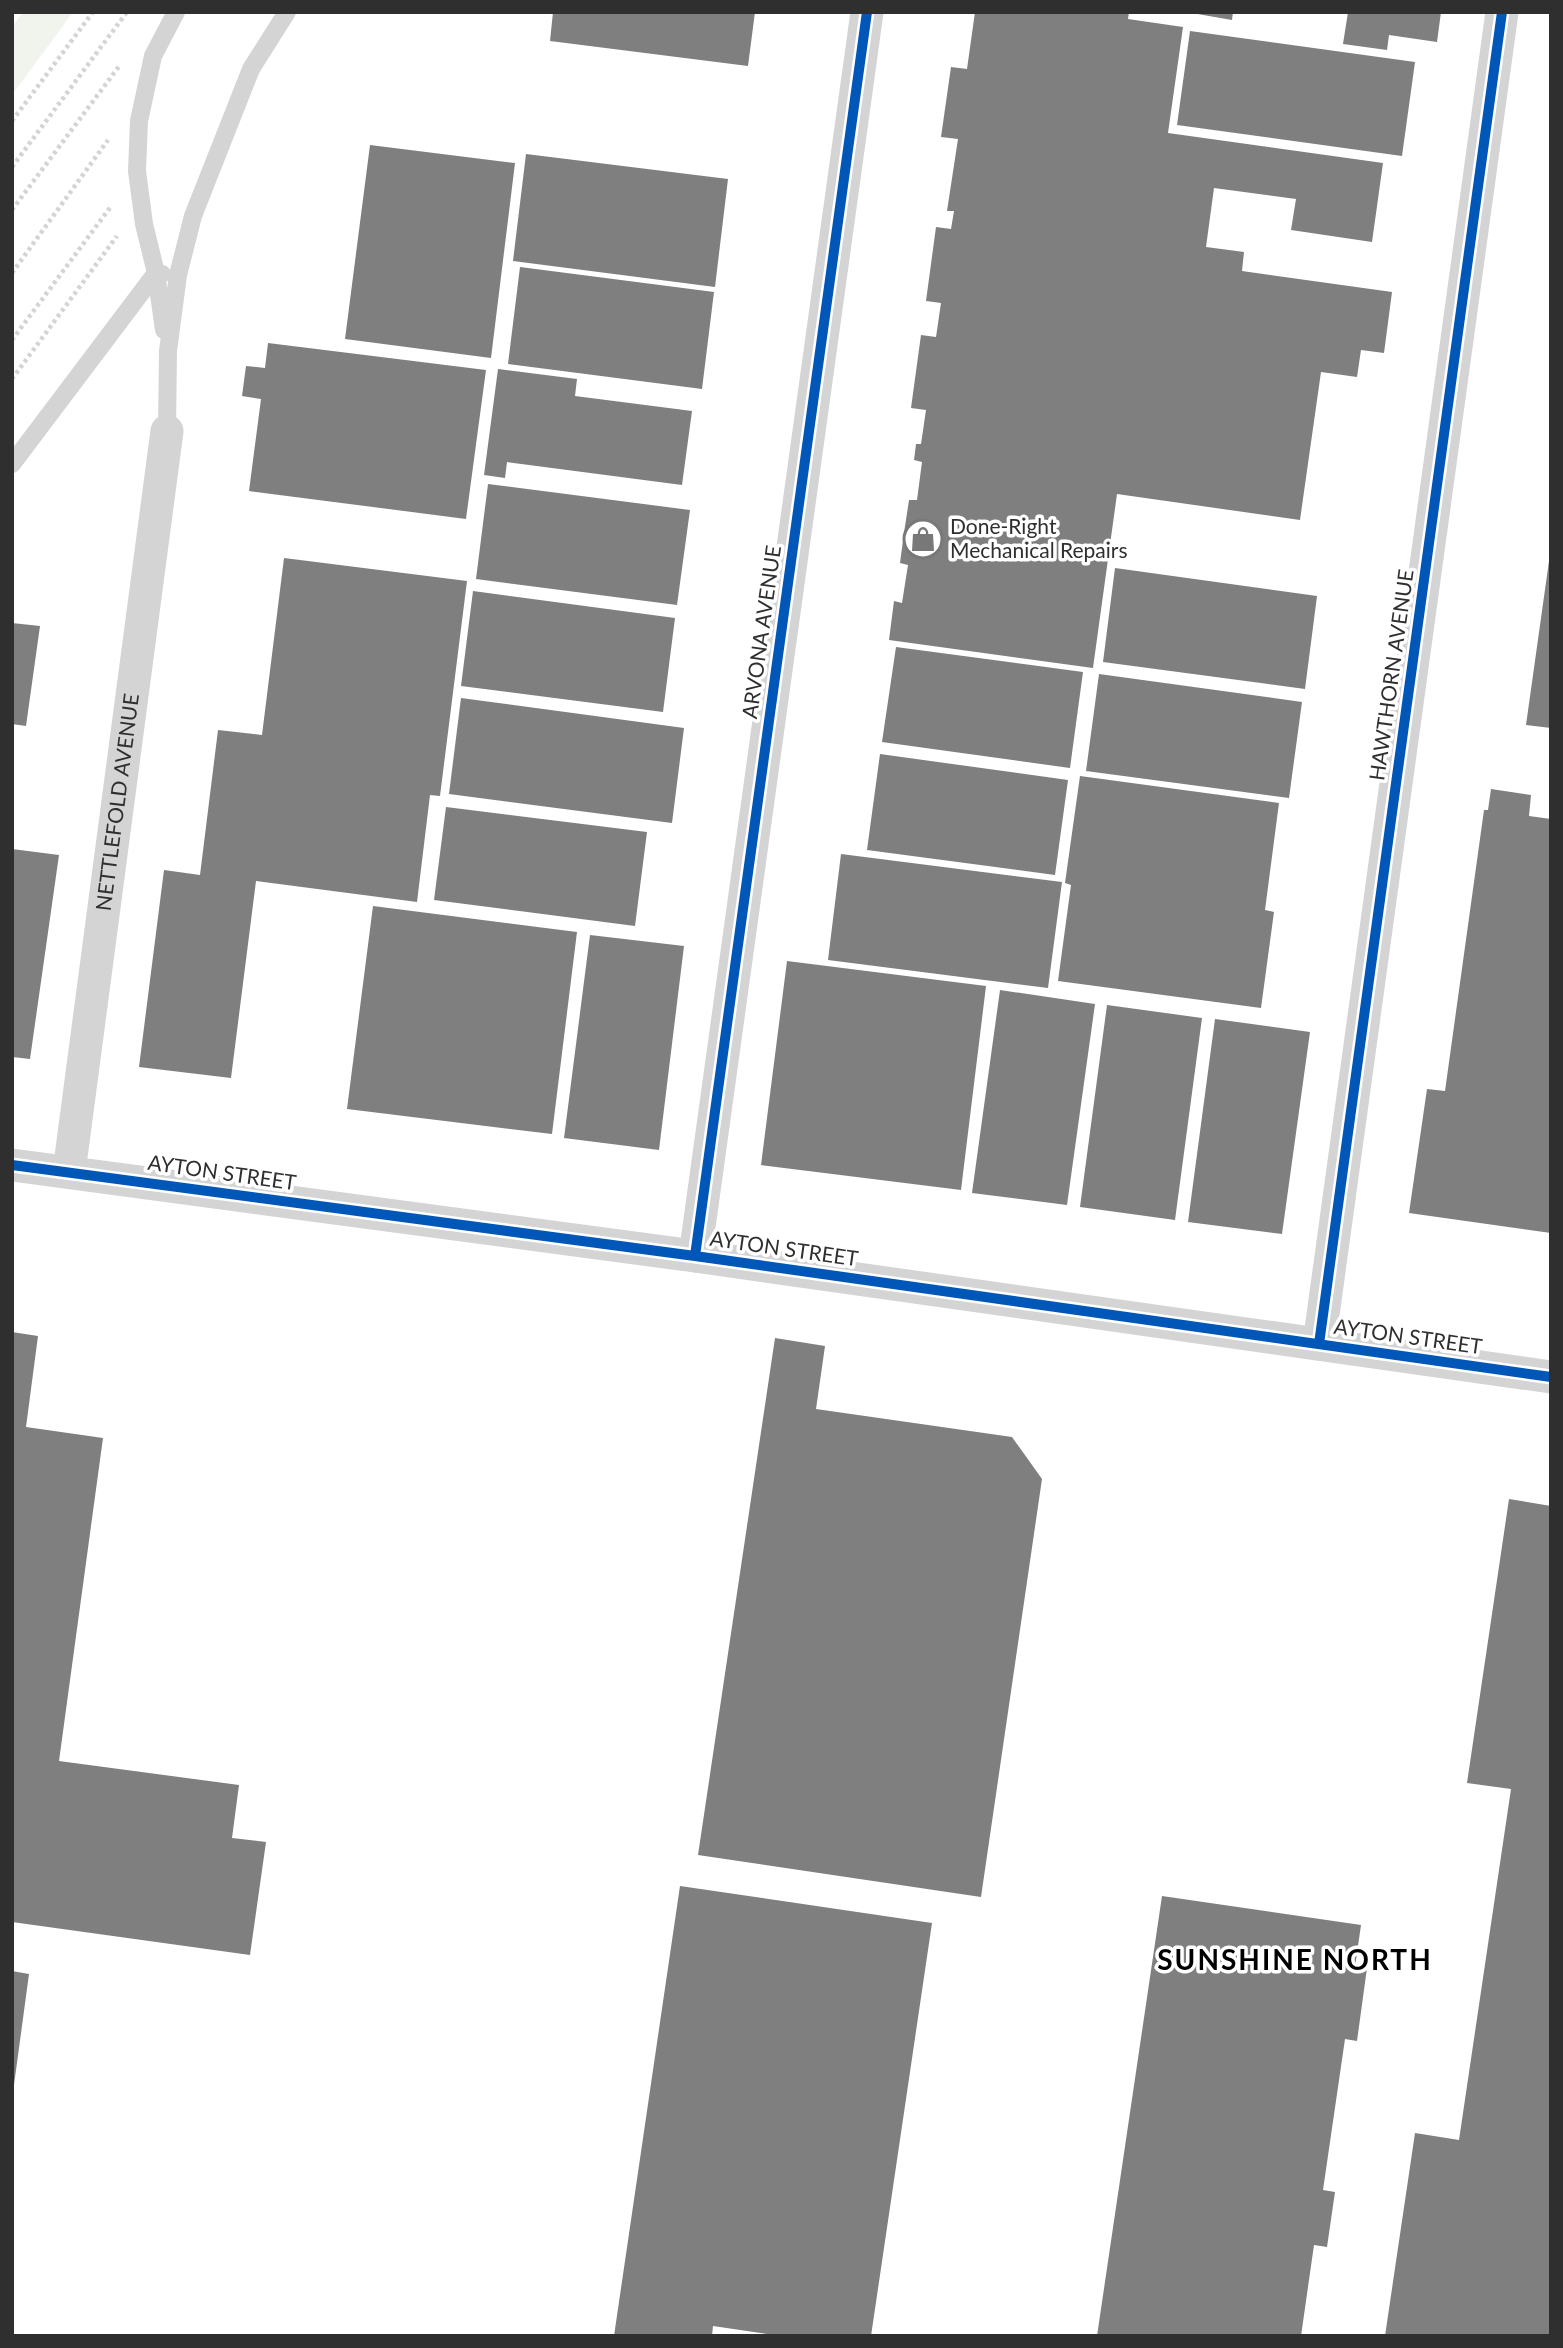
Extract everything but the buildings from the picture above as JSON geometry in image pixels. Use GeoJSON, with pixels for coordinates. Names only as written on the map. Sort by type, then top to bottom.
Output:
{"type":"FeatureCollection","features":[{"type":"Feature","properties":{"kind":"street","name":"ARVONA AVENUE"},"geometry":{"type":"LineString","coordinates":[[695,1256],[867,12]]}},
{"type":"Feature","properties":{"kind":"street","name":"HAWTHORN AVENUE"},"geometry":{"type":"LineString","coordinates":[[1320,1344],[1502,12]]}},
{"type":"Feature","properties":{"kind":"street","name":"NETTLEFOLD AVENUE"},"geometry":{"type":"LineString","coordinates":[[69,1172],[167,431]]}},
{"type":"Feature","properties":{"kind":"street","name":"AYTON STREET"},"geometry":{"type":"LineString","coordinates":[[12,1165],[695,1256],[1551,1377]]}},
{"type":"Feature","properties":{"kind":"lane"},"geometry":{"type":"LineString","coordinates":[[167,431],[167,351],[137,171],[139,121],[153,56],[176,12]]}},
{"type":"Feature","properties":{"kind":"lane"},"geometry":{"type":"LineString","coordinates":[[167,351],[178,275],[193,216],[251,69],[287,12]]}},
{"type":"Feature","properties":{"kind":"lane"},"geometry":{"type":"LineString","coordinates":[[156,273],[178,275]]}},
{"type":"Feature","properties":{"kind":"lane"},"geometry":{"type":"LineString","coordinates":[[12,464],[156,273]]}},
{"type":"Feature","properties":{"kind":"path"},"geometry":{"type":"LineString","coordinates":[[12,121],[93,12]]}},
{"type":"Feature","properties":{"kind":"path"},"geometry":{"type":"LineString","coordinates":[[12,167],[127,12]]}},
{"type":"Feature","properties":{"kind":"path"},"geometry":{"type":"LineString","coordinates":[[12,210],[127,56]]}},
{"type":"Feature","properties":{"kind":"path"},"geometry":{"type":"LineString","coordinates":[[12,273],[147,86]]}},
{"type":"Feature","properties":{"kind":"path"},"geometry":{"type":"LineString","coordinates":[[12,340],[137,171]]}},
{"type":"Feature","properties":{"kind":"path"},"geometry":{"type":"LineString","coordinates":[[12,379],[141,203]]}},
{"type":"Feature","properties":{"kind":"shaded area"},"geometry":{"type":"Polygon","coordinates":[[[23,12],[73,12],[12,95],[12,27],[23,12]]]}},
{"type":"Feature","properties":{"kind":"cycle path"},"geometry":{"type":"LineString","coordinates":[[695,1256],[867,12]]}},
{"type":"Feature","properties":{"kind":"cycle path"},"geometry":{"type":"LineString","coordinates":[[1319,1344],[1502,12]]}},
{"type":"Feature","properties":{"kind":"cycle path"},"geometry":{"type":"LineString","coordinates":[[12,1165],[695,1256],[1551,1377]]}},
{"type":"Feature","properties":{"kind":"place","name":"Done-Right Mechanical Repairs"},"geometry":{"type":"Point","coordinates":[923,539]}},
{"type":"Feature","properties":{"kind":"district","name":"SUNSHINE NORTH"},"geometry":{"type":"Point","coordinates":[1295,1960]}}]}
